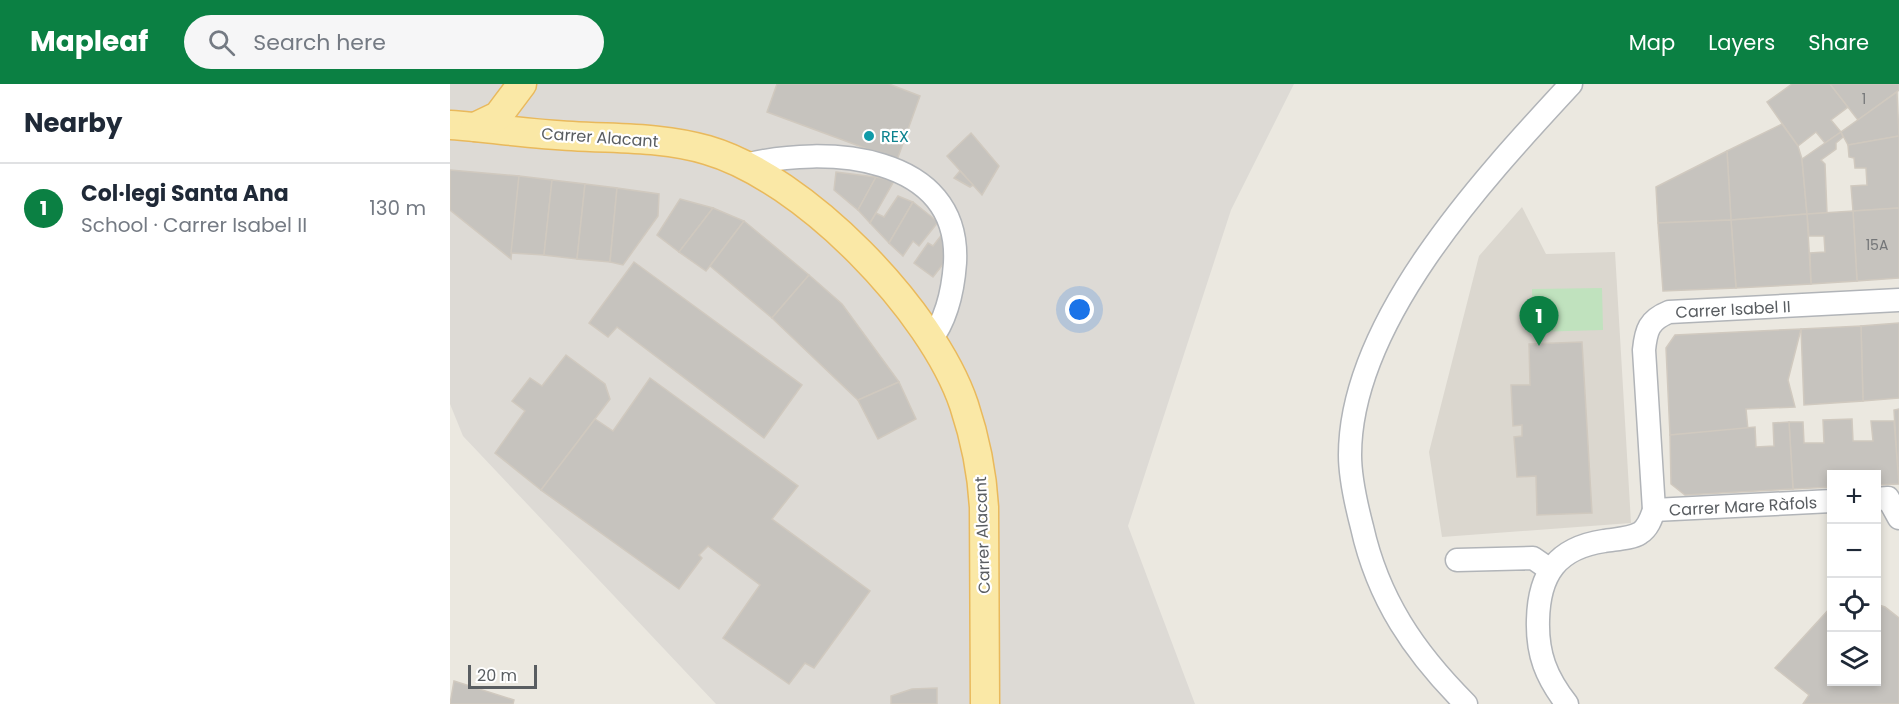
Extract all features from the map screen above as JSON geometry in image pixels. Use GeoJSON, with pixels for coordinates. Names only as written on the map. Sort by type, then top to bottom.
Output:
{"type":"FeatureCollection","features":[{"type":"Feature","properties":{"kind":"main road"},"geometry":{"type":"LineString","coordinates":[[463,126],[498,116],[508,96],[522,84]]}},
{"type":"Feature","properties":{"kind":"main road","name":"Carrer Alacant"},"geometry":{"type":"LineString","coordinates":[[463,126],[559,135],[636,137],[706,149],[746,165],[785,189],[834,227],[878,273],[930,341],[964,404],[982,479],[986,545],[985,704]]}},
{"type":"Feature","properties":{"kind":"street"},"geometry":{"type":"LineString","coordinates":[[1466,704],[1420,655],[1389,604],[1377,576],[1365,543],[1353,482],[1350,455],[1353,423],[1369,364],[1404,292],[1422,264],[1511,151],[1571,84]]}},
{"type":"Feature","properties":{"kind":"street"},"geometry":{"type":"LineString","coordinates":[[746,165],[789,156],[859,161],[900,172],[933,195],[951,223],[955,251],[948,305],[937,332],[930,341]]}},
{"type":"Feature","properties":{"kind":"street","name":"Carrer Isabel II"},"geometry":{"type":"LineString","coordinates":[[1654,510],[1644,350],[1649,325],[1656,317],[1669,312],[1899,300]]}},
{"type":"Feature","properties":{"kind":"street"},"geometry":{"type":"LineString","coordinates":[[1881,499],[1888,498],[1899,518]]}},
{"type":"Feature","properties":{"kind":"street","name":"Carrer Mare Ràfols"},"geometry":{"type":"LineString","coordinates":[[1654,510],[1827,501]]}},
{"type":"Feature","properties":{"kind":"street"},"geometry":{"type":"LineString","coordinates":[[1568,704],[1543,667],[1539,653],[1538,611],[1541,591],[1550,569],[1563,555],[1577,549],[1595,542],[1638,534],[1649,523],[1654,510]]}},
{"type":"Feature","properties":{"kind":"street"},"geometry":{"type":"LineString","coordinates":[[1457,560],[1533,558],[1550,569]]}},
{"type":"Feature","properties":{"kind":"shaded area"},"geometry":{"type":"Polygon","coordinates":[[[450,84],[1294,84],[1231,210],[1128,526],[1195,704],[716,704],[463,436],[450,404],[450,84]]]}},
{"type":"Feature","properties":{"kind":"shaded area"},"geometry":{"type":"Polygon","coordinates":[[[1522,207],[1546,254],[1615,252],[1631,523],[1442,537],[1429,452],[1479,256],[1522,207]]]}},
{"type":"Feature","properties":{"kind":"green space"},"geometry":{"type":"Polygon","coordinates":[[[1602,288],[1603,330],[1533,332],[1532,289],[1602,288]]]}},
{"type":"Feature","properties":{"kind":"building","name":"REX"},"geometry":{"type":"Polygon","coordinates":[[[777,84],[889,84],[920,96],[897,160],[767,112],[777,84]]]}},
{"type":"Feature","properties":{"kind":"building"},"geometry":{"type":"Polygon","coordinates":[[[1792,84],[1830,84],[1848,107],[1831,120],[1841,132],[1825,143],[1816,132],[1798,146],[1767,102],[1792,84]]]}},
{"type":"Feature","properties":{"kind":"building"},"geometry":{"type":"Polygon","coordinates":[[[1830,84],[1899,84],[1899,90],[1858,120],[1830,84]]]}},
{"type":"Feature","properties":{"kind":"building"},"geometry":{"type":"Polygon","coordinates":[[[1897,92],[1899,136],[1848,145],[1841,132],[1897,92]]]}},
{"type":"Feature","properties":{"kind":"building"},"geometry":{"type":"Polygon","coordinates":[[[1782,124],[1798,146],[1802,159],[1807,214],[1731,220],[1727,151],[1782,124]]]}},
{"type":"Feature","properties":{"kind":"building"},"geometry":{"type":"Polygon","coordinates":[[[1841,132],[1843,137],[1836,143],[1836,149],[1821,160],[1825,164],[1827,213],[1807,214],[1802,159],[1841,132]]]}},
{"type":"Feature","properties":{"kind":"building"},"geometry":{"type":"Polygon","coordinates":[[[971,133],[999,166],[982,195],[947,156],[971,133]]]}},
{"type":"Feature","properties":{"kind":"building"},"geometry":{"type":"Polygon","coordinates":[[[1899,136],[1899,208],[1853,211],[1851,186],[1867,185],[1866,168],[1855,168],[1854,158],[1849,157],[1848,145],[1899,136]]]}},
{"type":"Feature","properties":{"kind":"building"},"geometry":{"type":"Polygon","coordinates":[[[1727,151],[1731,220],[1658,223],[1656,187],[1727,151]]]}},
{"type":"Feature","properties":{"kind":"building"},"geometry":{"type":"Polygon","coordinates":[[[450,170],[519,176],[511,259],[450,210],[450,170]]]}},
{"type":"Feature","properties":{"kind":"building"},"geometry":{"type":"Polygon","coordinates":[[[960,171],[973,185],[970,187],[954,178],[960,171]]]}},
{"type":"Feature","properties":{"kind":"building"},"geometry":{"type":"Polygon","coordinates":[[[836,172],[876,177],[858,210],[834,190],[836,172]]]}},
{"type":"Feature","properties":{"kind":"building"},"geometry":{"type":"Polygon","coordinates":[[[519,176],[552,180],[544,255],[511,253],[519,176]]]}},
{"type":"Feature","properties":{"kind":"building"},"geometry":{"type":"Polygon","coordinates":[[[876,177],[894,181],[870,223],[858,210],[876,177]]]}},
{"type":"Feature","properties":{"kind":"building"},"geometry":{"type":"Polygon","coordinates":[[[552,180],[585,184],[577,259],[544,255],[552,180]]]}},
{"type":"Feature","properties":{"kind":"building"},"geometry":{"type":"Polygon","coordinates":[[[585,184],[617,188],[610,262],[577,259],[585,184]]]}},
{"type":"Feature","properties":{"kind":"building"},"geometry":{"type":"Polygon","coordinates":[[[617,188],[659,194],[658,216],[623,265],[610,262],[617,188]]]}},
{"type":"Feature","properties":{"kind":"building"},"geometry":{"type":"Polygon","coordinates":[[[898,196],[913,202],[889,243],[870,223],[876,213],[884,217],[898,196]]]}},
{"type":"Feature","properties":{"kind":"building"},"geometry":{"type":"Polygon","coordinates":[[[680,199],[713,208],[679,252],[657,235],[680,199]]]}},
{"type":"Feature","properties":{"kind":"building"},"geometry":{"type":"Polygon","coordinates":[[[913,202],[938,222],[919,246],[913,241],[903,256],[889,243],[913,202]]]}},
{"type":"Feature","properties":{"kind":"building"},"geometry":{"type":"Polygon","coordinates":[[[713,208],[744,221],[706,271],[679,252],[713,208]]]}},
{"type":"Feature","properties":{"kind":"building"},"geometry":{"type":"Polygon","coordinates":[[[1899,208],[1899,278],[1857,281],[1853,211],[1899,208]]]}},
{"type":"Feature","properties":{"kind":"building"},"geometry":{"type":"Polygon","coordinates":[[[1853,211],[1857,281],[1811,284],[1810,253],[1825,252],[1824,236],[1809,236],[1807,214],[1853,211]]]}},
{"type":"Feature","properties":{"kind":"building"},"geometry":{"type":"Polygon","coordinates":[[[1807,214],[1811,284],[1736,288],[1731,220],[1807,214]]]}},
{"type":"Feature","properties":{"kind":"building"},"geometry":{"type":"Polygon","coordinates":[[[1731,220],[1736,288],[1663,291],[1658,223],[1731,220]]]}},
{"type":"Feature","properties":{"kind":"building"},"geometry":{"type":"Polygon","coordinates":[[[744,221],[809,275],[772,318],[710,266],[744,221]]]}},
{"type":"Feature","properties":{"kind":"building"},"geometry":{"type":"Polygon","coordinates":[[[943,233],[947,259],[933,277],[914,263],[928,243],[933,246],[943,233]]]}},
{"type":"Feature","properties":{"kind":"building"},"geometry":{"type":"Polygon","coordinates":[[[634,262],[802,385],[764,438],[617,327],[608,337],[589,323],[634,262]]]}},
{"type":"Feature","properties":{"kind":"building"},"geometry":{"type":"Polygon","coordinates":[[[809,275],[842,304],[899,382],[858,400],[772,318],[809,275]]]}},
{"type":"Feature","properties":{"kind":"building"},"geometry":{"type":"Polygon","coordinates":[[[1899,323],[1899,398],[1863,401],[1861,326],[1899,323]]]}},
{"type":"Feature","properties":{"kind":"building"},"geometry":{"type":"Polygon","coordinates":[[[1861,326],[1863,401],[1804,405],[1801,329],[1861,326]]]}},
{"type":"Feature","properties":{"kind":"building"},"geometry":{"type":"Polygon","coordinates":[[[1801,329],[1788,380],[1795,407],[1746,409],[1748,430],[1670,435],[1666,348],[1675,335],[1801,329]]]}},
{"type":"Feature","properties":{"kind":"building"},"geometry":{"type":"Polygon","coordinates":[[[1582,342],[1592,513],[1537,515],[1536,476],[1517,477],[1514,437],[1522,436],[1522,425],[1513,426],[1511,385],[1530,385],[1529,344],[1582,342]]]}},
{"type":"Feature","properties":{"kind":"building"},"geometry":{"type":"Polygon","coordinates":[[[566,355],[605,384],[610,399],[541,490],[495,453],[525,411],[512,401],[530,378],[542,386],[566,355]]]}},
{"type":"Feature","properties":{"kind":"building"},"geometry":{"type":"Polygon","coordinates":[[[650,378],[798,486],[772,519],[870,591],[814,668],[805,663],[789,684],[723,638],[760,585],[708,546],[699,555],[702,558],[679,589],[541,490],[595,419],[613,431],[650,378]]]}},
{"type":"Feature","properties":{"kind":"building"},"geometry":{"type":"Polygon","coordinates":[[[899,382],[916,419],[878,439],[858,400],[899,382]]]}},
{"type":"Feature","properties":{"kind":"building"},"geometry":{"type":"Polygon","coordinates":[[[1899,409],[1899,478],[1898,478],[1894,410],[1899,409]]]}},
{"type":"Feature","properties":{"kind":"building"},"geometry":{"type":"Polygon","coordinates":[[[1852,419],[1853,441],[1873,441],[1871,421],[1894,421],[1899,484],[1881,485],[1881,470],[1827,470],[1827,487],[1793,489],[1789,422],[1803,422],[1804,443],[1824,443],[1823,420],[1852,419]]]}},
{"type":"Feature","properties":{"kind":"building"},"geometry":{"type":"Polygon","coordinates":[[[1789,422],[1793,489],[1685,495],[1671,484],[1670,435],[1755,427],[1756,447],[1774,446],[1773,423],[1789,422]]]}},
{"type":"Feature","properties":{"kind":"building"},"geometry":{"type":"Polygon","coordinates":[[[1881,606],[1899,618],[1899,704],[1803,704],[1809,695],[1775,668],[1827,611],[1827,686],[1881,686],[1881,606]]]}},
{"type":"Feature","properties":{"kind":"building"},"geometry":{"type":"Polygon","coordinates":[[[454,681],[514,700],[513,704],[450,704],[454,681]]]}},
{"type":"Feature","properties":{"kind":"building"},"geometry":{"type":"Polygon","coordinates":[[[937,688],[937,704],[891,704],[891,696],[912,689],[937,688]]]}},
{"type":"Feature","properties":{"kind":"place","name":"REX"},"geometry":{"type":"Point","coordinates":[869,136]}},
{"type":"Feature","properties":{"kind":"place","name":"Col·legi Santa Ana"},"geometry":{"type":"Point","coordinates":[1539,346]}}]}
